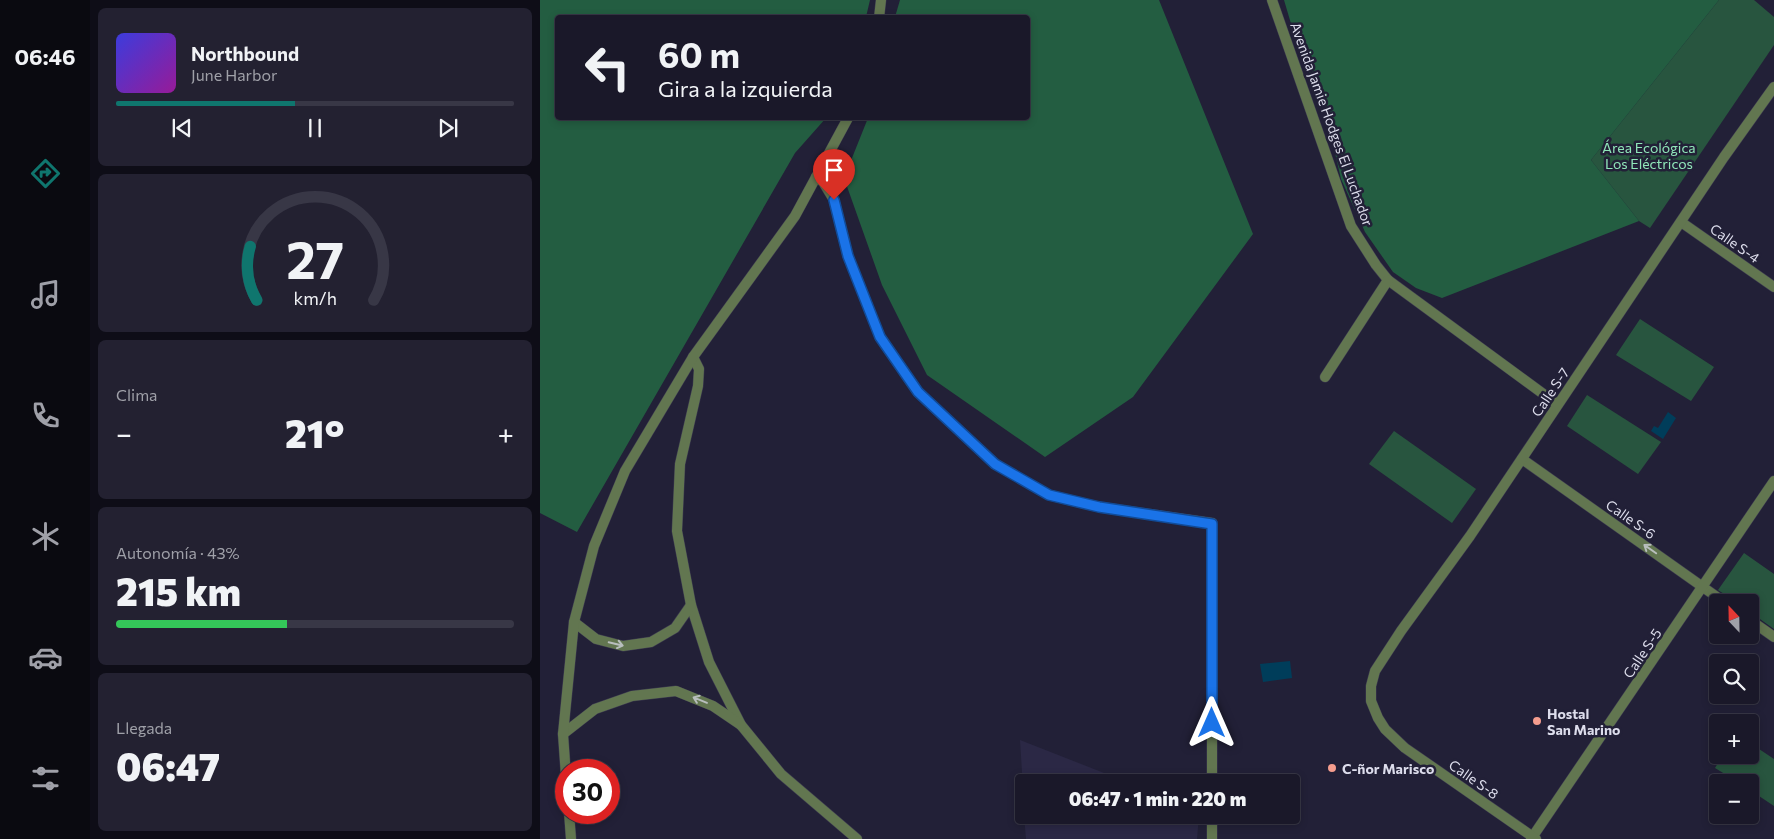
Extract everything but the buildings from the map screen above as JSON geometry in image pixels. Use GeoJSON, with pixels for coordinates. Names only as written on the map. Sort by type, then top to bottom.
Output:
{"type":"FeatureCollection","features":[{"type":"Feature","properties":{"kind":"street"},"geometry":{"type":"LineString","coordinates":[[879,15],[881,0]]}},
{"type":"Feature","properties":{"kind":"street","name":"Avenida Jamie Hodges El Luchador"},"geometry":{"type":"LineString","coordinates":[[1272,0],[1351,226],[1388,280]]}},
{"type":"Feature","properties":{"kind":"street","name":"Calle S-7"},"geometry":{"type":"LineString","coordinates":[[1378,718],[1371,701],[1371,686],[1375,671],[1522,459],[1557,404],[1774,87]]}},
{"type":"Feature","properties":{"kind":"street"},"geometry":{"type":"LineString","coordinates":[[565,759],[563,734],[574,622],[594,546],[625,470],[693,357],[795,216],[847,120]]}},
{"type":"Feature","properties":{"kind":"street"},"geometry":{"type":"LineString","coordinates":[[816,176],[823,182],[834,200],[848,256],[880,337],[918,392],[995,464],[1049,495],[1099,507],[1212,524],[1212,774]]}},
{"type":"Feature","properties":{"kind":"street","name":"Calle S-4"},"geometry":{"type":"LineString","coordinates":[[1681,222],[1774,287]]}},
{"type":"Feature","properties":{"kind":"street"},"geometry":{"type":"LineString","coordinates":[[1325,376],[1388,280],[1557,404]]}},
{"type":"Feature","properties":{"kind":"street"},"geometry":{"type":"LineString","coordinates":[[693,357],[699,369],[698,386],[680,464],[677,531],[691,605],[709,662],[741,725],[781,774],[858,839]]}},
{"type":"Feature","properties":{"kind":"street","name":"Calle S-6"},"geometry":{"type":"LineString","coordinates":[[1522,459],[1713,594]]}},
{"type":"Feature","properties":{"kind":"street","name":"Calle S-5"},"geometry":{"type":"LineString","coordinates":[[1533,838],[1774,481]]}},
{"type":"Feature","properties":{"kind":"street"},"geometry":{"type":"LineString","coordinates":[[574,622],[596,639],[623,646],[633,645],[651,642],[675,628],[691,605]]}},
{"type":"Feature","properties":{"kind":"street"},"geometry":{"type":"LineString","coordinates":[[1759,626],[1774,637]]}},
{"type":"Feature","properties":{"kind":"street"},"geometry":{"type":"LineString","coordinates":[[563,734],[595,709],[632,696],[676,691],[713,706],[741,725]]}},
{"type":"Feature","properties":{"kind":"street","name":"Calle S-8"},"geometry":{"type":"LineString","coordinates":[[1378,718],[1385,729],[1405,748],[1533,838]]}},
{"type":"Feature","properties":{"kind":"street"},"geometry":{"type":"LineString","coordinates":[[570,824],[571,839]]}},
{"type":"Feature","properties":{"kind":"street"},"geometry":{"type":"LineString","coordinates":[[1212,824],[1212,839]]}},
{"type":"Feature","properties":{"kind":"shaded area"},"geometry":{"type":"Polygon","coordinates":[[[1020,740],[1107,774],[1022,774],[1020,740]]]}},
{"type":"Feature","properties":{"kind":"shaded area"},"geometry":{"type":"Polygon","coordinates":[[[1025,824],[1198,824],[1197,839],[1026,839],[1025,824]]]}},
{"type":"Feature","properties":{"kind":"green space"},"geometry":{"type":"Polygon","coordinates":[[[540,0],[870,0],[866,15],[555,15],[555,120],[824,120],[795,153],[577,532],[540,513],[540,0]]]}},
{"type":"Feature","properties":{"kind":"green space"},"geometry":{"type":"Polygon","coordinates":[[[900,0],[1159,0],[1253,234],[1133,397],[1045,457],[927,375],[882,285],[844,178],[867,120],[1030,120],[1030,15],[896,15],[900,0]]]}},
{"type":"Feature","properties":{"kind":"green space"},"geometry":{"type":"Polygon","coordinates":[[[1284,0],[1719,0],[1591,160],[1639,221],[1442,298],[1416,288],[1393,272],[1365,232],[1341,179],[1324,105],[1300,54],[1284,0]]]}},
{"type":"Feature","properties":{"kind":"green space","name":"Área Ecológica Los Eléctricos"},"geometry":{"type":"Polygon","coordinates":[[[1719,0],[1754,0],[1774,17],[1774,45],[1650,228],[1639,221],[1591,160],[1719,0]]]}},
{"type":"Feature","properties":{"kind":"green space"},"geometry":{"type":"Polygon","coordinates":[[[1640,319],[1714,367],[1691,401],[1616,355],[1640,319]]]}},
{"type":"Feature","properties":{"kind":"green space"},"geometry":{"type":"Polygon","coordinates":[[[1587,395],[1661,442],[1638,474],[1567,426],[1587,395]]]}},
{"type":"Feature","properties":{"kind":"green space"},"geometry":{"type":"Polygon","coordinates":[[[1394,431],[1476,489],[1452,523],[1369,464],[1394,431]]]}},
{"type":"Feature","properties":{"kind":"green space"},"geometry":{"type":"Polygon","coordinates":[[[1744,553],[1774,574],[1774,629],[1759,618],[1759,594],[1724,594],[1718,590],[1744,553]]]}},
{"type":"Feature","properties":{"kind":"green space"},"geometry":{"type":"Polygon","coordinates":[[[1759,749],[1774,759],[1774,806],[1759,796],[1759,774],[1725,774],[1715,768],[1717,764],[1759,764],[1759,749]]]}},
{"type":"Feature","properties":{"kind":"water"},"geometry":{"type":"Polygon","coordinates":[[[1668,412],[1676,418],[1663,439],[1651,431],[1654,426],[1658,428],[1668,412]]]}},
{"type":"Feature","properties":{"kind":"water"},"geometry":{"type":"Polygon","coordinates":[[[1290,661],[1292,678],[1263,682],[1260,664],[1290,661]]]}},
{"type":"Feature","properties":{"kind":"place","name":"Hostal San Marino"},"geometry":{"type":"Point","coordinates":[1537,721]}},
{"type":"Feature","properties":{"kind":"place","name":"C-ñor Marisco"},"geometry":{"type":"Point","coordinates":[1332,768]}},
{"type":"Feature","properties":{"kind":"route"},"geometry":{"type":"LineString","coordinates":[[834,200],[842,225],[848,256],[880,337],[918,392],[995,464],[1049,495],[1099,507],[1212,524],[1212,723]]}}]}
